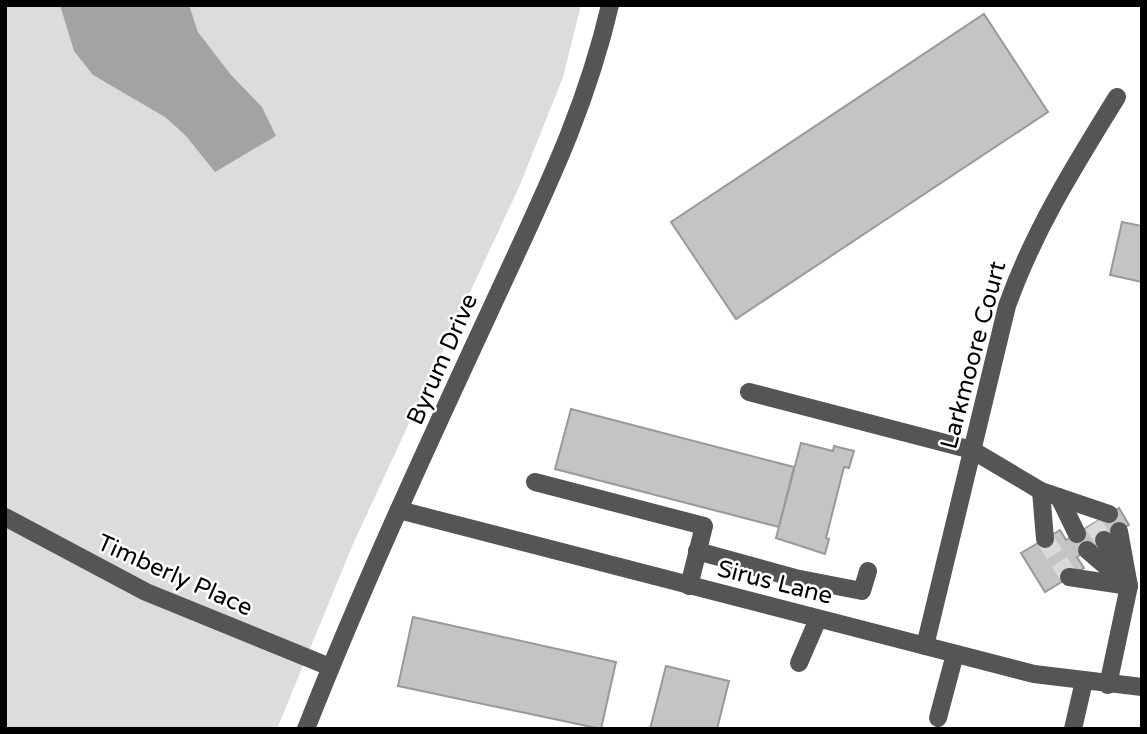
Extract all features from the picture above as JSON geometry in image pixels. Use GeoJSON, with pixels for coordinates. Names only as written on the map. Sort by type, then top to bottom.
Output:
{"type":"FeatureCollection","features":[{"type":"Feature","properties":{"kind":"street","name":"Byrum Drive"},"geometry":{"type":"LineString","coordinates":[[306,729],[330,667],[399,510],[561,159],[588,86],[610,5]]}},
{"type":"Feature","properties":{"kind":"street","name":"Larkmoore Court"},"geometry":{"type":"LineString","coordinates":[[925,646],[1007,306],[1022,265],[1049,208],[1117,97]]}},
{"type":"Feature","properties":{"kind":"street"},"geometry":{"type":"LineString","coordinates":[[749,391],[972,450],[1041,491],[1083,505],[1101,519]]}},
{"type":"Feature","properties":{"kind":"street"},"geometry":{"type":"LineString","coordinates":[[535,482],[704,526],[689,586]]}},
{"type":"Feature","properties":{"kind":"street"},"geometry":{"type":"LineString","coordinates":[[1041,491],[1045,539]]}},
{"type":"Feature","properties":{"kind":"street"},"geometry":{"type":"LineString","coordinates":[[1059,497],[1077,534]]}},
{"type":"Feature","properties":{"kind":"street","name":"Sirus Lane"},"geometry":{"type":"LineString","coordinates":[[399,510],[1034,674],[1142,687]]}},
{"type":"Feature","properties":{"kind":"street","name":"Timberly Place"},"geometry":{"type":"LineString","coordinates":[[5,517],[146,592],[330,667]]}},
{"type":"Feature","properties":{"kind":"street"},"geometry":{"type":"LineString","coordinates":[[1108,685],[1129,586],[1111,536]]}},
{"type":"Feature","properties":{"kind":"street"},"geometry":{"type":"LineString","coordinates":[[1087,550],[1129,586]]}},
{"type":"Feature","properties":{"kind":"street"},"geometry":{"type":"LineString","coordinates":[[698,551],[795,578],[862,591],[868,571]]}},
{"type":"Feature","properties":{"kind":"street"},"geometry":{"type":"LineString","coordinates":[[1069,577],[1129,586]]}},
{"type":"Feature","properties":{"kind":"street"},"geometry":{"type":"LineString","coordinates":[[799,663],[818,619]]}},
{"type":"Feature","properties":{"kind":"street"},"geometry":{"type":"LineString","coordinates":[[938,718],[955,653]]}},
{"type":"Feature","properties":{"kind":"street"},"geometry":{"type":"LineString","coordinates":[[1073,729],[1084,681]]}},
{"type":"Feature","properties":{"kind":"shaded area"},"geometry":{"type":"Polygon","coordinates":[[[5,5],[581,5],[563,77],[519,187],[353,544],[277,729],[5,729],[5,5]]]}},
{"type":"Feature","properties":{"kind":"shaded area"},"geometry":{"type":"Polygon","coordinates":[[[60,5],[189,5],[198,32],[231,75],[262,107],[276,136],[215,172],[186,136],[165,117],[93,75],[74,51],[60,5]]]}},
{"type":"Feature","properties":{"kind":"building"},"geometry":{"type":"Polygon","coordinates":[[[984,14],[1048,112],[736,319],[671,222],[984,14]]]}},
{"type":"Feature","properties":{"kind":"building"},"geometry":{"type":"Polygon","coordinates":[[[1122,222],[1142,226],[1142,282],[1110,275],[1122,222]]]}},
{"type":"Feature","properties":{"kind":"building"},"geometry":{"type":"Polygon","coordinates":[[[571,409],[794,467],[779,527],[555,469],[571,409]]]}},
{"type":"Feature","properties":{"kind":"building"},"geometry":{"type":"Polygon","coordinates":[[[801,443],[833,451],[834,446],[854,451],[849,468],[844,467],[826,538],[829,539],[825,554],[776,538],[801,443]]]}},
{"type":"Feature","properties":{"kind":"building"},"geometry":{"type":"Polygon","coordinates":[[[1119,508],[1129,525],[1077,557],[1084,568],[1045,592],[1021,553],[1060,530],[1066,540],[1119,508]]]}},
{"type":"Feature","properties":{"kind":"building"},"geometry":{"type":"Polygon","coordinates":[[[413,617],[616,662],[601,729],[398,686],[413,617]]]}},
{"type":"Feature","properties":{"kind":"building"},"geometry":{"type":"Polygon","coordinates":[[[666,666],[729,681],[717,729],[650,729],[666,666]]]}},
{"type":"Feature","properties":{"kind":"tunnel"},"geometry":{"type":"LineString","coordinates":[[1093,524],[1104,540]]}},
{"type":"Feature","properties":{"kind":"tunnel"},"geometry":{"type":"LineString","coordinates":[[1045,539],[1069,577]]}}]}
